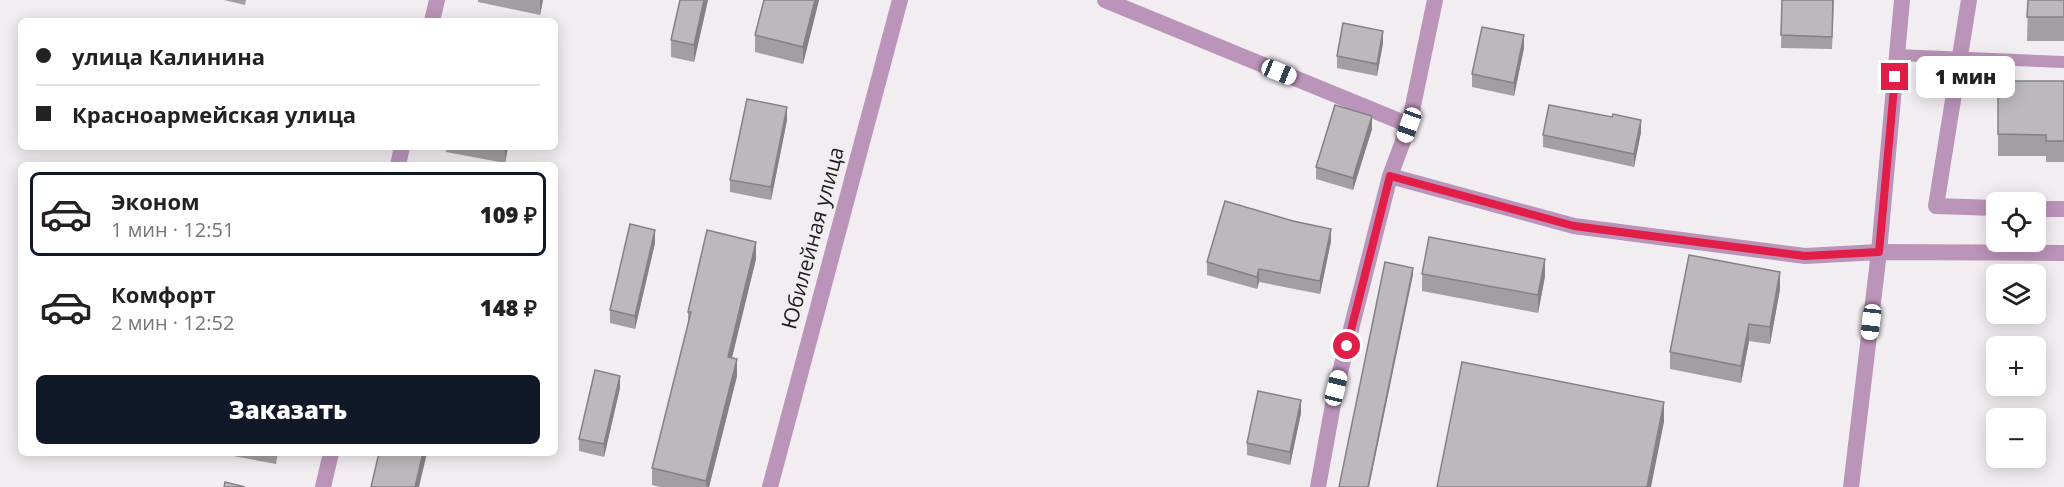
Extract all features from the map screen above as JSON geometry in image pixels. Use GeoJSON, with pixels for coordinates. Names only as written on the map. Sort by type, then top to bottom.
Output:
{"type":"FeatureCollection","features":[{"type":"Feature","properties":{"kind":"street"},"geometry":{"type":"LineString","coordinates":[[433,18],[437,0]]}},
{"type":"Feature","properties":{"kind":"street","name":"Юбилейная улица"},"geometry":{"type":"LineString","coordinates":[[770,487],[900,0]]}},
{"type":"Feature","properties":{"kind":"street"},"geometry":{"type":"LineString","coordinates":[[1105,0],[1409,125]]}},
{"type":"Feature","properties":{"kind":"street"},"geometry":{"type":"LineString","coordinates":[[1318,487],[1336,388],[1390,176],[1409,125],[1435,0]]}},
{"type":"Feature","properties":{"kind":"street"},"geometry":{"type":"LineString","coordinates":[[1851,487],[1879,252],[1902,0]]}},
{"type":"Feature","properties":{"kind":"street"},"geometry":{"type":"LineString","coordinates":[[1970,0],[1936,206],[1986,208]]}},
{"type":"Feature","properties":{"kind":"street"},"geometry":{"type":"LineString","coordinates":[[1390,176],[1574,226],[1805,256],[1879,252],[2064,253]]}},
{"type":"Feature","properties":{"kind":"street"},"geometry":{"type":"LineString","coordinates":[[2046,209],[2064,209]]}},
{"type":"Feature","properties":{"kind":"street"},"geometry":{"type":"LineString","coordinates":[[323,487],[330,456]]}},
{"type":"Feature","properties":{"kind":"lane"},"geometry":{"type":"LineString","coordinates":[[1897,55],[2064,62]]}},
{"type":"Feature","properties":{"kind":"building"},"geometry":{"type":"Polygon","coordinates":[[[680,0],[704,0],[694,45],[671,40],[680,0]]]}},
{"type":"Feature","properties":{"kind":"building"},"geometry":{"type":"Polygon","coordinates":[[[764,0],[815,0],[803,47],[755,35],[764,0]]]}},
{"type":"Feature","properties":{"kind":"building"},"geometry":{"type":"Polygon","coordinates":[[[1782,0],[1833,0],[1832,37],[1781,35],[1782,0]]]}},
{"type":"Feature","properties":{"kind":"building"},"geometry":{"type":"Polygon","coordinates":[[[2028,0],[2064,0],[2064,17],[2027,17],[2028,0]]]}},
{"type":"Feature","properties":{"kind":"building"},"geometry":{"type":"Polygon","coordinates":[[[1343,23],[1383,31],[1377,64],[1337,56],[1343,23]]]}},
{"type":"Feature","properties":{"kind":"building"},"geometry":{"type":"Polygon","coordinates":[[[1482,27],[1524,35],[1514,83],[1472,74],[1482,27]]]}},
{"type":"Feature","properties":{"kind":"building"},"geometry":{"type":"Polygon","coordinates":[[[1998,81],[2064,81],[2064,141],[2046,141],[2046,135],[1998,134],[1998,81]]]}},
{"type":"Feature","properties":{"kind":"building"},"geometry":{"type":"Polygon","coordinates":[[[747,99],[787,107],[771,187],[730,180],[747,99]]]}},
{"type":"Feature","properties":{"kind":"building"},"geometry":{"type":"Polygon","coordinates":[[[1335,105],[1372,116],[1353,178],[1316,167],[1335,105]]]}},
{"type":"Feature","properties":{"kind":"building"},"geometry":{"type":"Polygon","coordinates":[[[1549,105],[1641,120],[1634,154],[1543,135],[1549,105]]]}},
{"type":"Feature","properties":{"kind":"building"},"geometry":{"type":"Polygon","coordinates":[[[1225,201],[1293,221],[1331,229],[1320,281],[1259,269],[1257,277],[1207,262],[1225,201]]]}},
{"type":"Feature","properties":{"kind":"building"},"geometry":{"type":"Polygon","coordinates":[[[630,224],[655,230],[635,316],[610,310],[630,224]]]}},
{"type":"Feature","properties":{"kind":"building"},"geometry":{"type":"Polygon","coordinates":[[[707,230],[756,242],[728,357],[737,359],[706,481],[652,468],[691,312],[688,312],[707,230]]]}},
{"type":"Feature","properties":{"kind":"building"},"geometry":{"type":"Polygon","coordinates":[[[1429,237],[1545,259],[1538,295],[1422,274],[1429,237]]]}},
{"type":"Feature","properties":{"kind":"building"},"geometry":{"type":"Polygon","coordinates":[[[1689,255],[1780,272],[1770,327],[1749,324],[1741,366],[1670,352],[1689,255]]]}},
{"type":"Feature","properties":{"kind":"building"},"geometry":{"type":"Polygon","coordinates":[[[1385,262],[1413,268],[1368,487],[1339,487],[1385,262]]]}},
{"type":"Feature","properties":{"kind":"building"},"geometry":{"type":"Polygon","coordinates":[[[1462,362],[1664,402],[1647,487],[1437,487],[1462,362]]]}},
{"type":"Feature","properties":{"kind":"building"},"geometry":{"type":"Polygon","coordinates":[[[595,370],[620,376],[604,444],[579,439],[595,370]]]}},
{"type":"Feature","properties":{"kind":"building"},"geometry":{"type":"Polygon","coordinates":[[[1258,391],[1301,400],[1290,452],[1247,443],[1258,391]]]}},
{"type":"Feature","properties":{"kind":"building"},"geometry":{"type":"Polygon","coordinates":[[[378,456],[422,456],[415,487],[371,487],[378,456]]]}},
{"type":"Feature","properties":{"kind":"building"},"geometry":{"type":"Polygon","coordinates":[[[225,482],[245,487],[224,487],[225,482]]]}},
{"type":"Feature","properties":{"kind":"route"},"geometry":{"type":"LineString","coordinates":[[1347,346],[1390,176],[1574,226],[1805,256],[1879,252],[1895,77]]}}]}
